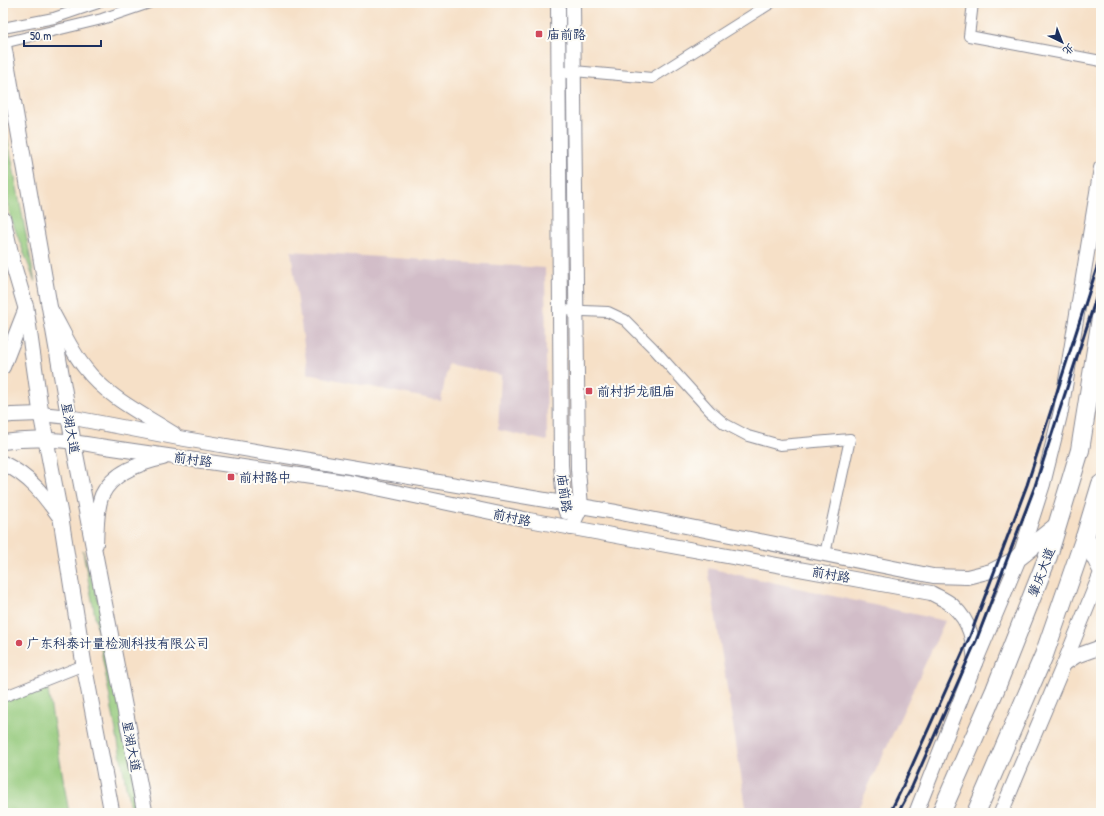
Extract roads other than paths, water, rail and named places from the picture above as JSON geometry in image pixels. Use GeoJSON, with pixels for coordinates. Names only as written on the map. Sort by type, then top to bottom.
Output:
{"type":"FeatureCollection","features":[{"type":"Feature","properties":{"kind":"highway","name":"肇庆大道"},"geometry":{"type":"LineString","coordinates":[[940,813],[995,690],[1048,556],[1080,450],[1101,318]]}},
{"type":"Feature","properties":{"kind":"highway"},"geometry":{"type":"LineString","coordinates":[[976,813],[1044,655],[1085,537],[1101,484]]}},
{"type":"Feature","properties":{"kind":"highway"},"geometry":{"type":"LineString","coordinates":[[1020,556],[1056,527]]}},
{"type":"Feature","properties":{"kind":"highway"},"geometry":{"type":"LineString","coordinates":[[1085,537],[1101,568]]}},
{"type":"Feature","properties":{"kind":"highway"},"geometry":{"type":"LineString","coordinates":[[1048,556],[1075,566]]}},
{"type":"Feature","properties":{"kind":"main road","name":"星湖大道"},"geometry":{"type":"LineString","coordinates":[[3,43],[73,441],[145,813]]}},
{"type":"Feature","properties":{"kind":"main road","name":"星湖大道"},"geometry":{"type":"LineString","coordinates":[[3,219],[13,264],[26,308],[41,414],[84,665],[112,813]]}},
{"type":"Feature","properties":{"kind":"street"},"geometry":{"type":"LineString","coordinates":[[3,28],[54,18],[98,3]]}},
{"type":"Feature","properties":{"kind":"street"},"geometry":{"type":"LineString","coordinates":[[3,43],[102,19],[149,3]]}},
{"type":"Feature","properties":{"kind":"street","name":"庙前路"},"geometry":{"type":"LineString","coordinates":[[558,3],[561,465],[564,504],[571,528]]}},
{"type":"Feature","properties":{"kind":"street","name":"庙前路"},"geometry":{"type":"LineString","coordinates":[[571,528],[581,506],[578,469],[573,3]]}},
{"type":"Feature","properties":{"kind":"street"},"geometry":{"type":"LineString","coordinates":[[558,74],[574,71],[652,78],[771,3]]}},
{"type":"Feature","properties":{"kind":"street"},"geometry":{"type":"LineString","coordinates":[[973,3],[969,36],[1101,61]]}},
{"type":"Feature","properties":{"kind":"street"},"geometry":{"type":"LineString","coordinates":[[916,813],[975,663],[1020,556],[1043,484],[1061,411],[1101,168]]}},
{"type":"Feature","properties":{"kind":"street"},"geometry":{"type":"LineString","coordinates":[[50,307],[81,362],[98,383],[106,391],[179,438]]}},
{"type":"Feature","properties":{"kind":"street"},"geometry":{"type":"LineString","coordinates":[[3,367],[26,308]]}},
{"type":"Feature","properties":{"kind":"street"},"geometry":{"type":"LineString","coordinates":[[560,310],[608,312],[625,320],[653,348],[710,411],[725,424],[748,436],[780,445],[850,439],[825,554]]}},
{"type":"Feature","properties":{"kind":"street","name":"前村路"},"geometry":{"type":"LineString","coordinates":[[3,416],[41,414],[69,417],[179,438],[616,512],[934,576],[967,576],[991,571],[1020,556]]}},
{"type":"Feature","properties":{"kind":"street","name":"前村路"},"geometry":{"type":"LineString","coordinates":[[3,442],[46,438],[73,441],[353,483],[571,528],[931,593],[952,605],[968,624],[974,642],[975,663]]}},
{"type":"Feature","properties":{"kind":"street"},"geometry":{"type":"LineString","coordinates":[[96,555],[98,516],[102,495],[113,481],[128,470],[147,461],[171,456]]}},
{"type":"Feature","properties":{"kind":"street"},"geometry":{"type":"LineString","coordinates":[[3,463],[17,470],[31,481],[44,496],[60,519]]}},
{"type":"Feature","properties":{"kind":"street"},"geometry":{"type":"LineString","coordinates":[[1001,813],[1101,573]]}},
{"type":"Feature","properties":{"kind":"street"},"geometry":{"type":"LineString","coordinates":[[1064,664],[1076,656],[1101,647]]}},
{"type":"Feature","properties":{"kind":"street"},"geometry":{"type":"LineString","coordinates":[[3,697],[84,665]]}},
{"type":"Feature","properties":{"kind":"railway"},"geometry":{"type":"LineString","coordinates":[[890,813],[970,636],[1027,485],[1101,255]]}},
{"type":"Feature","properties":{"kind":"railway"},"geometry":{"type":"LineString","coordinates":[[898,813],[911,789],[976,641],[1035,486],[1101,283]]}},
{"type":"Feature","properties":{"kind":"place","name":"庙前路"},"geometry":{"type":"Point","coordinates":[539,34]}},
{"type":"Feature","properties":{"kind":"place","name":"前村护龙祖庙"},"geometry":{"type":"Point","coordinates":[589,391]}},
{"type":"Feature","properties":{"kind":"place","name":"前村路中"},"geometry":{"type":"Point","coordinates":[231,477]}},
{"type":"Feature","properties":{"kind":"place","name":"广东科泰计量检测科技有限公司"},"geometry":{"type":"Point","coordinates":[19,643]}}]}
